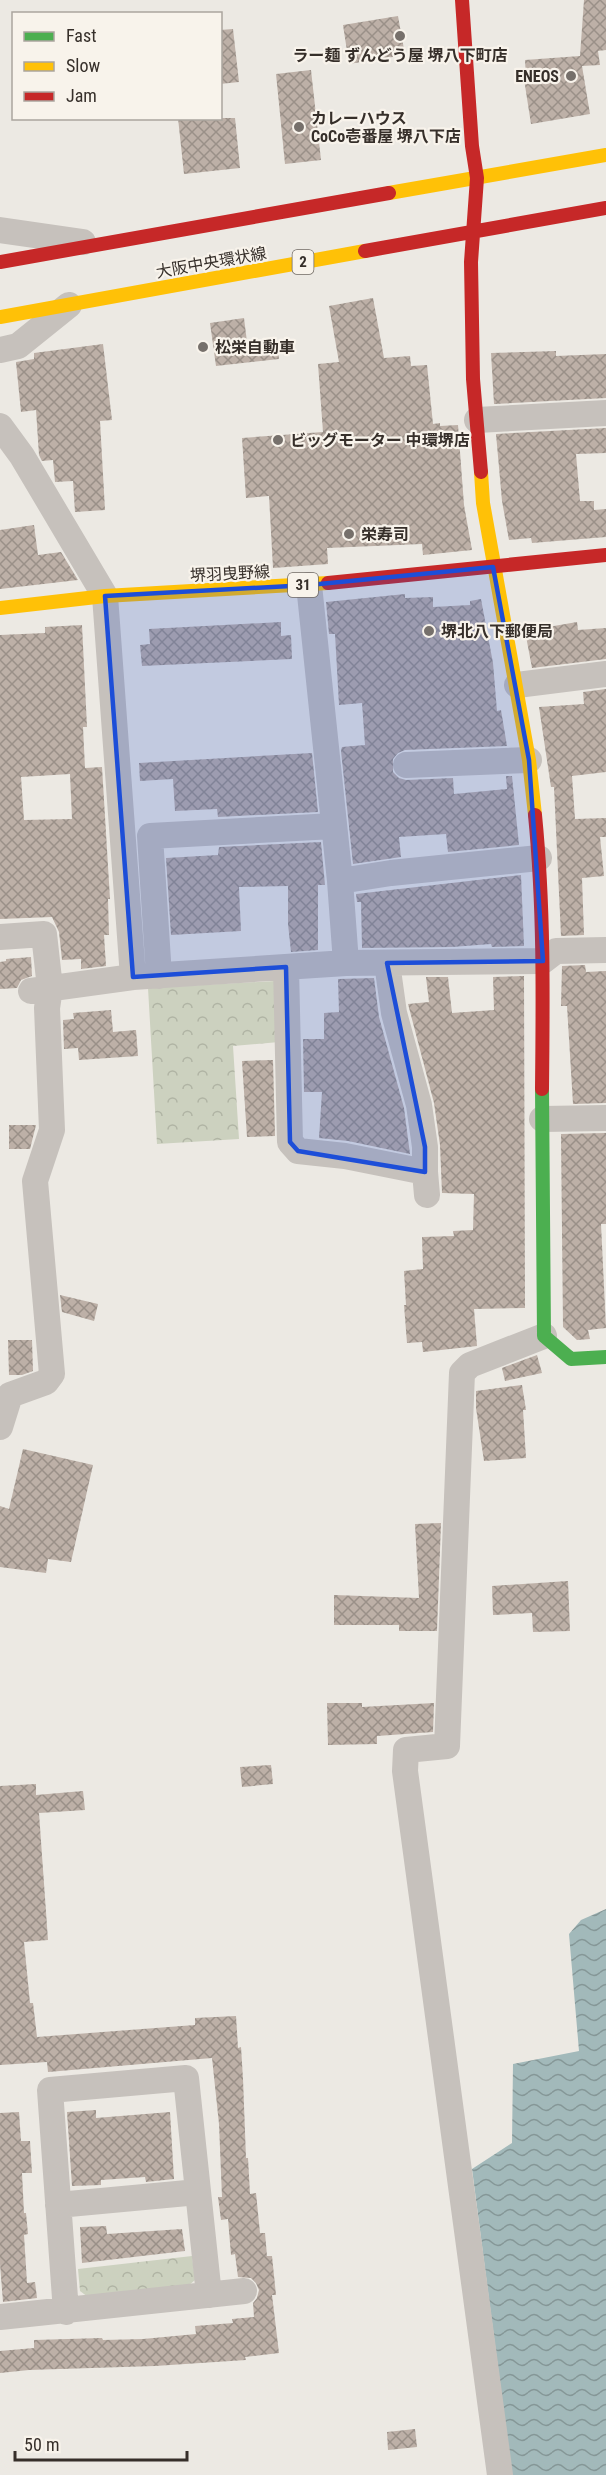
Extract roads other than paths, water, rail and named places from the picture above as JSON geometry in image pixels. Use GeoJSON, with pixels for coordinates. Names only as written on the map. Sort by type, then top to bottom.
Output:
{"type":"FeatureCollection","features":[{"type":"Feature","properties":{"kind":"main road"},"geometry":{"type":"LineString","coordinates":[[462,0],[472,146],[477,178],[472,231],[473,379],[483,504],[529,760],[539,858],[543,961],[544,1336],[571,1359],[606,1358]]}},
{"type":"Feature","properties":{"kind":"main road"},"geometry":{"type":"LineString","coordinates":[[0,262],[606,155]]}},
{"type":"Feature","properties":{"kind":"main road","name":"大阪中央環状線"},"geometry":{"type":"LineString","coordinates":[[0,317],[606,208]]}},
{"type":"Feature","properties":{"kind":"main road","name":"堺羽曳野線"},"geometry":{"type":"LineString","coordinates":[[0,608],[105,596],[309,585],[606,555]]}},
{"type":"Feature","properties":{"kind":"street"},"geometry":{"type":"LineString","coordinates":[[0,230],[100,244]]}},
{"type":"Feature","properties":{"kind":"street"},"geometry":{"type":"LineString","coordinates":[[0,350],[18,346],[69,305]]}},
{"type":"Feature","properties":{"kind":"street"},"geometry":{"type":"LineString","coordinates":[[477,420],[606,413]]}},
{"type":"Feature","properties":{"kind":"street"},"geometry":{"type":"LineString","coordinates":[[0,426],[22,456],[105,596],[133,977]]}},
{"type":"Feature","properties":{"kind":"street"},"geometry":{"type":"LineString","coordinates":[[309,585],[340,882],[346,963]]}},
{"type":"Feature","properties":{"kind":"street"},"geometry":{"type":"LineString","coordinates":[[517,685],[606,674]]}},
{"type":"Feature","properties":{"kind":"street"},"geometry":{"type":"LineString","coordinates":[[406,765],[529,760]]}},
{"type":"Feature","properties":{"kind":"street"},"geometry":{"type":"LineString","coordinates":[[159,976],[150,836],[334,826]]}},
{"type":"Feature","properties":{"kind":"street"},"geometry":{"type":"LineString","coordinates":[[340,882],[402,871],[539,858]]}},
{"type":"Feature","properties":{"kind":"street"},"geometry":{"type":"LineString","coordinates":[[0,937],[44,934],[40,990],[47,1008],[52,1130],[36,1181],[52,1374],[46,1382],[5,1389],[0,1427]]}},
{"type":"Feature","properties":{"kind":"street"},"geometry":{"type":"LineString","coordinates":[[40,990],[133,977],[346,963],[543,961],[556,951],[606,951]]}},
{"type":"Feature","properties":{"kind":"street"},"geometry":{"type":"LineString","coordinates":[[286,967],[290,1142],[298,1151],[345,1156],[426,1183],[418,1105],[394,1013],[387,963]]}},
{"type":"Feature","properties":{"kind":"street"},"geometry":{"type":"LineString","coordinates":[[542,1119],[606,1118]]}},
{"type":"Feature","properties":{"kind":"street"},"geometry":{"type":"LineString","coordinates":[[500,2475],[405,1771],[406,1750],[447,1746],[462,1372],[470,1365],[544,1336]]}},
{"type":"Feature","properties":{"kind":"street"},"geometry":{"type":"LineString","coordinates":[[66,2312],[50,2090],[186,2078],[209,2295]]}},
{"type":"Feature","properties":{"kind":"street"},"geometry":{"type":"LineString","coordinates":[[58,2205],[198,2192]]}},
{"type":"Feature","properties":{"kind":"street"},"geometry":{"type":"LineString","coordinates":[[0,2317],[66,2312],[244,2291]]}},
{"type":"Feature","properties":{"kind":"water"},"geometry":{"type":"Polygon","coordinates":[[[606,1909],[606,2475],[512,2475],[472,2169],[512,2143],[513,2064],[579,2051],[569,1934],[581,1920],[606,1909]]]}},
{"type":"Feature","properties":{"kind":"place","name":"ラー麺 ずんどう屋 堺八下町店"},"geometry":{"type":"Point","coordinates":[400,36]}},
{"type":"Feature","properties":{"kind":"place","name":"ENEOS"},"geometry":{"type":"Point","coordinates":[571,76]}},
{"type":"Feature","properties":{"kind":"place","name":"カレーハウス CoCo壱番屋 堺八下店"},"geometry":{"type":"Point","coordinates":[299,127]}},
{"type":"Feature","properties":{"kind":"place","name":"松栄自動車"},"geometry":{"type":"Point","coordinates":[203,347]}},
{"type":"Feature","properties":{"kind":"place","name":"ビッグモーター 中環堺店"},"geometry":{"type":"Point","coordinates":[278,440]}},
{"type":"Feature","properties":{"kind":"place","name":"栄寿司"},"geometry":{"type":"Point","coordinates":[349,534]}},
{"type":"Feature","properties":{"kind":"place","name":"堺北八下郵便局"},"geometry":{"type":"Point","coordinates":[429,631]}}]}
